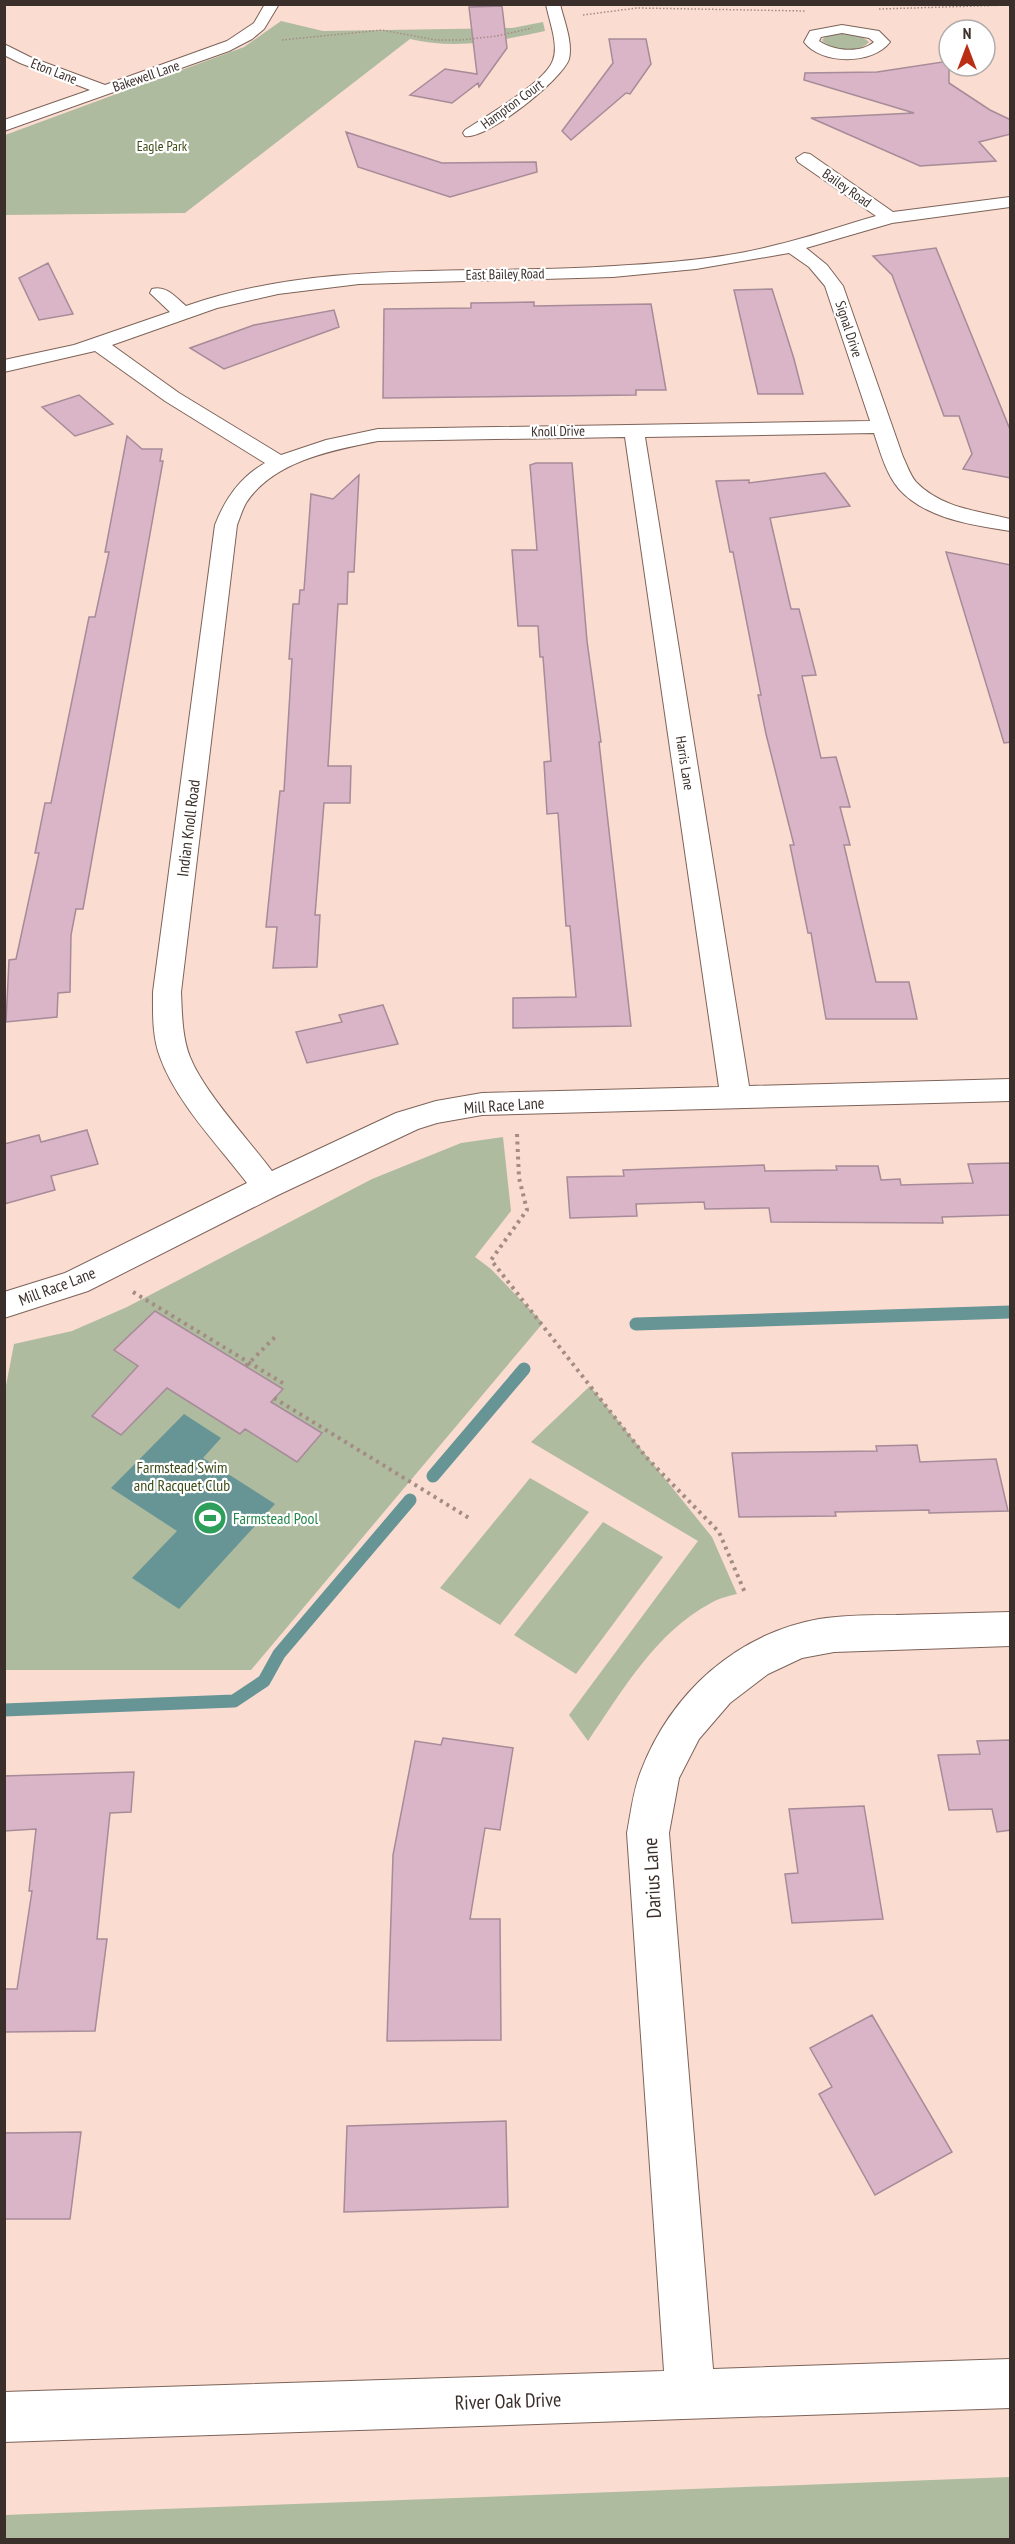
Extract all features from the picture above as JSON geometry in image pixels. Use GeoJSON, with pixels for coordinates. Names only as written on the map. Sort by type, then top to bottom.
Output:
{"type":"FeatureCollection","features":[{"type":"Feature","properties":{"kind":"street","name":"Bakewell Lane"},"geometry":{"type":"LineString","coordinates":[[4,126],[218,51],[242,39],[263,23],[272,4]]}},
{"type":"Feature","properties":{"kind":"street","name":"Hampton Court"},"geometry":{"type":"LineString","coordinates":[[471,134],[536,88],[554,72],[562,52],[553,4]]}},
{"type":"Feature","properties":{"kind":"street"},"geometry":{"type":"LineString","coordinates":[[834,10],[842,29]]}},
{"type":"Feature","properties":{"kind":"street","name":"Eton Lane"},"geometry":{"type":"LineString","coordinates":[[4,48],[26,60],[106,91]]}},
{"type":"Feature","properties":{"kind":"street","name":"Bailey Road"},"geometry":{"type":"LineString","coordinates":[[804,158],[890,218]]}},
{"type":"Feature","properties":{"kind":"street","name":"East Bailey Road"},"geometry":{"type":"LineString","coordinates":[[4,366],[98,344],[238,296],[321,281],[392,276],[647,270],[792,247],[890,218],[1011,202]]}},
{"type":"Feature","properties":{"kind":"street","name":"Signal Drive"},"geometry":{"type":"LineString","coordinates":[[792,247],[814,260],[834,286],[881,427]]}},
{"type":"Feature","properties":{"kind":"street"},"geometry":{"type":"LineString","coordinates":[[159,293],[183,313]]}},
{"type":"Feature","properties":{"kind":"street"},"geometry":{"type":"LineString","coordinates":[[98,344],[164,392],[281,464]]}},
{"type":"Feature","properties":{"kind":"street"},"geometry":{"type":"LineString","coordinates":[[881,427],[896,467],[907,485],[939,507],[953,513],[968,518],[1011,525]]}},
{"type":"Feature","properties":{"kind":"street","name":"Knoll Drive"},"geometry":{"type":"LineString","coordinates":[[281,464],[316,448],[378,435],[881,427]]}},
{"type":"Feature","properties":{"kind":"street","name":"Harris Lane"},"geometry":{"type":"LineString","coordinates":[[634,430],[736,1096]]}},
{"type":"Feature","properties":{"kind":"street","name":"Indian Knoll Road"},"geometry":{"type":"LineString","coordinates":[[267,1187],[186,1081],[174,1055],[168,1025],[167,992],[226,525],[230,510],[244,490],[281,464]]}},
{"type":"Feature","properties":{"kind":"street","name":"Mill Race Lane"},"geometry":{"type":"LineString","coordinates":[[4,1305],[76,1282],[267,1187],[407,1121],[448,1110],[482,1104],[1011,1090]]}},
{"type":"Feature","properties":{"kind":"street","name":"Darius Lane"},"geometry":{"type":"LineString","coordinates":[[690,2394],[648,1833],[661,1772],[680,1730],[716,1687],[745,1665],[801,1641],[843,1633],[1011,1629]]}},
{"type":"Feature","properties":{"kind":"street","name":"River Oak Drive"},"geometry":{"type":"LineString","coordinates":[[4,2417],[1011,2384]]}},
{"type":"Feature","properties":{"kind":"path"},"geometry":{"type":"LineString","coordinates":[[242,39],[260,42],[326,33],[384,30],[404,31],[435,40],[472,40],[499,36],[609,10],[637,8],[834,10],[1011,5]]}},
{"type":"Feature","properties":{"kind":"path"},"geometry":{"type":"LineString","coordinates":[[517,1134],[519,1178],[527,1210],[491,1260],[646,1457],[719,1532],[746,1595]]}},
{"type":"Feature","properties":{"kind":"path"},"geometry":{"type":"LineString","coordinates":[[133,1292],[247,1365],[286,1385]]}},
{"type":"Feature","properties":{"kind":"path"},"geometry":{"type":"LineString","coordinates":[[247,1365],[275,1337]]}},
{"type":"Feature","properties":{"kind":"path"},"geometry":{"type":"LineString","coordinates":[[274,1398],[469,1518]]}},
{"type":"Feature","properties":{"kind":"green space","name":"Eagle Park"},"geometry":{"type":"Polygon","coordinates":[[[281,21],[323,31],[512,28],[543,22],[545,31],[478,43],[444,44],[410,39],[185,213],[5,215],[5,135],[244,47],[281,21]]]}},
{"type":"Feature","properties":{"kind":"green space"},"geometry":{"type":"Polygon","coordinates":[[[842,33],[861,36],[869,42],[865,46],[846,50],[832,47],[822,40],[826,36],[842,33]]]}},
{"type":"Feature","properties":{"kind":"green space","name":"Farmstead Swim and Racquet Club"},"geometry":{"type":"Polygon","coordinates":[[[503,1137],[511,1211],[475,1257],[491,1269],[543,1323],[251,1670],[5,1670],[4,1396],[14,1344],[72,1331],[127,1307],[372,1179],[461,1143],[503,1137]]]}},
{"type":"Feature","properties":{"kind":"green space"},"geometry":{"type":"Polygon","coordinates":[[[590,1386],[712,1537],[737,1594],[714,1601],[691,1615],[673,1630],[627,1683],[588,1741],[569,1715],[698,1541],[531,1442],[590,1386]]]}},
{"type":"Feature","properties":{"kind":"green space"},"geometry":{"type":"Polygon","coordinates":[[[530,1478],[589,1512],[500,1625],[440,1588],[530,1478]]]}},
{"type":"Feature","properties":{"kind":"green space"},"geometry":{"type":"Polygon","coordinates":[[[603,1522],[663,1557],[576,1674],[514,1635],[603,1522]]]}},
{"type":"Feature","properties":{"kind":"green space"},"geometry":{"type":"Polygon","coordinates":[[[1010,2477],[1010,2539],[5,2539],[5,2515],[1010,2477]]]}},
{"type":"Feature","properties":{"kind":"water","name":"Farmstead Pool"},"geometry":{"type":"Polygon","coordinates":[[[184,1414],[221,1438],[203,1458],[275,1504],[179,1609],[132,1578],[177,1531],[111,1488],[184,1414]]]}},
{"type":"Feature","properties":{"kind":"building"},"geometry":{"type":"Polygon","coordinates":[[[502,6],[507,48],[479,87],[478,83],[452,103],[410,95],[445,69],[477,74],[469,7],[502,6]]]}},
{"type":"Feature","properties":{"kind":"building"},"geometry":{"type":"Polygon","coordinates":[[[609,39],[646,39],[651,64],[630,94],[626,93],[571,140],[562,131],[613,63],[609,39]]]}},
{"type":"Feature","properties":{"kind":"building"},"geometry":{"type":"Polygon","coordinates":[[[937,63],[937,78],[949,78],[949,83],[990,110],[1011,120],[1011,134],[979,142],[996,161],[920,166],[811,118],[914,113],[804,80],[805,73],[877,72],[937,63]]]}},
{"type":"Feature","properties":{"kind":"building"},"geometry":{"type":"Polygon","coordinates":[[[346,132],[442,163],[536,162],[537,172],[450,197],[358,167],[346,132]]]}},
{"type":"Feature","properties":{"kind":"building"},"geometry":{"type":"Polygon","coordinates":[[[936,248],[1011,432],[1011,478],[963,469],[972,454],[959,416],[944,416],[892,275],[873,256],[936,248]]]}},
{"type":"Feature","properties":{"kind":"building"},"geometry":{"type":"Polygon","coordinates":[[[48,263],[73,314],[39,320],[19,278],[48,263]]]}},
{"type":"Feature","properties":{"kind":"building"},"geometry":{"type":"Polygon","coordinates":[[[772,289],[803,394],[758,394],[734,290],[772,289]]]}},
{"type":"Feature","properties":{"kind":"building"},"geometry":{"type":"Polygon","coordinates":[[[534,302],[534,306],[651,304],[666,390],[636,390],[636,395],[383,398],[384,309],[471,308],[471,303],[534,302]]]}},
{"type":"Feature","properties":{"kind":"building"},"geometry":{"type":"Polygon","coordinates":[[[334,310],[339,327],[224,369],[190,348],[254,325],[334,310]]]}},
{"type":"Feature","properties":{"kind":"building"},"geometry":{"type":"Polygon","coordinates":[[[79,395],[113,424],[75,436],[42,407],[79,395]]]}},
{"type":"Feature","properties":{"kind":"building"},"geometry":{"type":"Polygon","coordinates":[[[127,436],[142,449],[162,449],[160,461],[163,461],[83,909],[76,909],[71,935],[70,992],[58,993],[57,1017],[6,1022],[9,960],[16,959],[39,853],[35,853],[45,803],[51,803],[89,617],[95,617],[109,552],[105,552],[127,436]]]}},
{"type":"Feature","properties":{"kind":"building"},"geometry":{"type":"Polygon","coordinates":[[[572,463],[587,641],[601,742],[599,742],[631,1026],[513,1028],[513,998],[576,997],[570,926],[566,926],[558,813],[547,814],[544,762],[551,761],[543,657],[540,657],[538,626],[518,626],[512,550],[537,550],[530,465],[572,463]]]}},
{"type":"Feature","properties":{"kind":"building"},"geometry":{"type":"Polygon","coordinates":[[[825,473],[850,506],[770,518],[791,609],[799,609],[816,675],[802,676],[821,758],[836,757],[850,807],[840,807],[850,845],[844,845],[876,982],[909,982],[917,1019],[826,1019],[811,933],[808,933],[790,845],[794,845],[766,734],[758,695],[761,695],[733,552],[730,552],[716,481],[749,480],[749,483],[825,473]]]}},
{"type":"Feature","properties":{"kind":"building"},"geometry":{"type":"Polygon","coordinates":[[[359,475],[354,572],[348,572],[347,604],[338,604],[328,766],[351,766],[350,803],[324,803],[315,915],[320,915],[317,967],[273,968],[277,927],[266,927],[280,791],[284,791],[293,604],[299,604],[300,590],[304,590],[311,494],[333,499],[359,475]]]}},
{"type":"Feature","properties":{"kind":"building"},"geometry":{"type":"Polygon","coordinates":[[[946,552],[1011,565],[1011,742],[1004,743],[946,552]]]}},
{"type":"Feature","properties":{"kind":"building"},"geometry":{"type":"Polygon","coordinates":[[[383,1005],[398,1044],[307,1063],[296,1032],[342,1022],[339,1015],[383,1005]]]}},
{"type":"Feature","properties":{"kind":"building"},"geometry":{"type":"Polygon","coordinates":[[[87,1130],[98,1164],[51,1176],[55,1190],[4,1204],[4,1144],[39,1135],[41,1142],[87,1130]]]}},
{"type":"Feature","properties":{"kind":"building"},"geometry":{"type":"Polygon","coordinates":[[[1011,1163],[1011,1215],[942,1217],[943,1223],[771,1222],[769,1208],[705,1209],[704,1202],[636,1204],[637,1216],[570,1218],[567,1177],[624,1176],[623,1170],[764,1165],[765,1171],[837,1170],[836,1166],[878,1166],[881,1180],[900,1179],[901,1185],[973,1183],[968,1164],[1011,1163]]]}},
{"type":"Feature","properties":{"kind":"building"},"geometry":{"type":"Polygon","coordinates":[[[155,1311],[283,1389],[271,1402],[322,1433],[297,1462],[245,1429],[240,1434],[167,1388],[121,1435],[92,1416],[138,1366],[114,1350],[155,1311]]]}},
{"type":"Feature","properties":{"kind":"building"},"geometry":{"type":"Polygon","coordinates":[[[917,1445],[920,1462],[996,1459],[1008,1511],[835,1512],[836,1516],[739,1517],[732,1453],[877,1451],[876,1446],[917,1445]]]}},
{"type":"Feature","properties":{"kind":"building"},"geometry":{"type":"Polygon","coordinates":[[[443,1738],[513,1748],[500,1830],[485,1828],[470,1919],[500,1919],[501,2040],[387,2041],[393,1855],[415,1741],[441,1745],[443,1738]]]}},
{"type":"Feature","properties":{"kind":"building"},"geometry":{"type":"Polygon","coordinates":[[[1011,1740],[1011,1830],[997,1832],[992,1809],[949,1810],[938,1755],[980,1754],[977,1741],[1011,1740]]]}},
{"type":"Feature","properties":{"kind":"building"},"geometry":{"type":"Polygon","coordinates":[[[134,1772],[131,1812],[110,1813],[97,1939],[107,1939],[95,2031],[4,2032],[4,1989],[17,1989],[32,1891],[29,1891],[36,1829],[4,1831],[4,1776],[134,1772]]]}},
{"type":"Feature","properties":{"kind":"building"},"geometry":{"type":"Polygon","coordinates":[[[864,1806],[883,1919],[792,1923],[785,1874],[798,1873],[789,1809],[864,1806]]]}},
{"type":"Feature","properties":{"kind":"building"},"geometry":{"type":"Polygon","coordinates":[[[872,2015],[952,2152],[875,2195],[819,2094],[832,2087],[810,2048],[872,2015]]]}},
{"type":"Feature","properties":{"kind":"building"},"geometry":{"type":"Polygon","coordinates":[[[506,2121],[508,2207],[344,2212],[347,2126],[506,2121]]]}},
{"type":"Feature","properties":{"kind":"building"},"geometry":{"type":"Polygon","coordinates":[[[81,2132],[70,2219],[4,2219],[4,2133],[81,2132]]]}},
{"type":"Feature","properties":{"kind":"waterway"},"geometry":{"type":"LineString","coordinates":[[636,1324],[1010,1312]]}},
{"type":"Feature","properties":{"kind":"waterway"},"geometry":{"type":"LineString","coordinates":[[433,1476],[524,1369]]}},
{"type":"Feature","properties":{"kind":"waterway"},"geometry":{"type":"LineString","coordinates":[[4,1710],[234,1701],[264,1681],[279,1654],[410,1500]]}},
{"type":"Feature","properties":{"kind":"place","name":"Farmstead Pool"},"geometry":{"type":"Point","coordinates":[210,1518]}}]}
